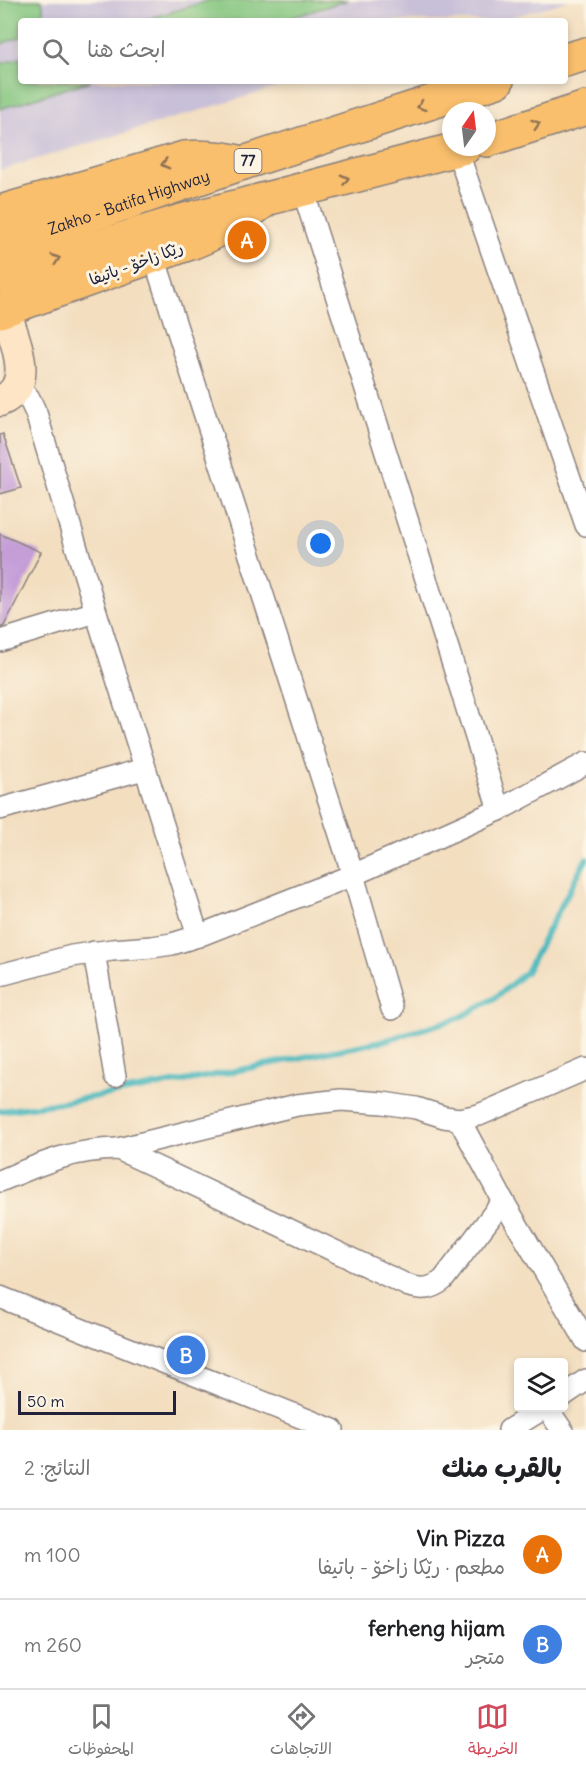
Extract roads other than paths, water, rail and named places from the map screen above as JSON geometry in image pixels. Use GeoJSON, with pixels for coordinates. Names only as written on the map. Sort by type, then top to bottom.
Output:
{"type":"FeatureCollection","features":[{"type":"Feature","properties":{"kind":"main road"},"geometry":{"type":"LineString","coordinates":[[568,59],[586,54]]}},
{"type":"Feature","properties":{"kind":"main road","name":"Zakho - Batifa Highway"},"geometry":{"type":"LineString","coordinates":[[0,246],[243,163],[488,84]]}},
{"type":"Feature","properties":{"kind":"main road"},"geometry":{"type":"LineString","coordinates":[[496,137],[586,108]]}},
{"type":"Feature","properties":{"kind":"main road","name":"Zakho - Batifa Highway"},"geometry":{"type":"LineString","coordinates":[[0,277],[178,222],[442,153]]}},
{"type":"Feature","properties":{"kind":"main road"},"geometry":{"type":"LineString","coordinates":[[0,212],[184,158],[204,156],[243,163]]}},
{"type":"Feature","properties":{"kind":"main road","name":"رێکا زاخۆ - باتیفا"},"geometry":{"type":"LineString","coordinates":[[2,310],[153,258],[214,234],[264,201]]}},
{"type":"Feature","properties":{"kind":"street"},"geometry":{"type":"LineString","coordinates":[[464,156],[586,525]]}},
{"type":"Feature","properties":{"kind":"street"},"geometry":{"type":"LineString","coordinates":[[303,190],[499,810]]}},
{"type":"Feature","properties":{"kind":"street"},"geometry":{"type":"LineString","coordinates":[[153,258],[353,875],[392,1009]]}},
{"type":"Feature","properties":{"kind":"street"},"geometry":{"type":"LineString","coordinates":[[2,310],[21,367],[21,376],[9,393],[29,398],[36,413],[144,769],[198,936]]}},
{"type":"Feature","properties":{"kind":"street"},"geometry":{"type":"LineString","coordinates":[[0,641],[96,612]]}},
{"type":"Feature","properties":{"kind":"street"},"geometry":{"type":"LineString","coordinates":[[0,975],[94,951],[152,947],[198,936],[353,875],[499,810],[586,763]]}},
{"type":"Feature","properties":{"kind":"street"},"geometry":{"type":"LineString","coordinates":[[0,809],[144,769]]}},
{"type":"Feature","properties":{"kind":"street"},"geometry":{"type":"LineString","coordinates":[[94,951],[115,1076]]}},
{"type":"Feature","properties":{"kind":"street"},"geometry":{"type":"LineString","coordinates":[[0,1181],[74,1153],[118,1149],[297,1105],[341,1100],[383,1103],[416,1108],[459,1119],[479,1114],[586,1069]]}},
{"type":"Feature","properties":{"kind":"street"},"geometry":{"type":"LineString","coordinates":[[459,1119],[503,1201],[586,1341]]}},
{"type":"Feature","properties":{"kind":"street"},"geometry":{"type":"LineString","coordinates":[[118,1149],[421,1290],[434,1287],[443,1280],[503,1201]]}},
{"type":"Feature","properties":{"kind":"street"},"geometry":{"type":"LineString","coordinates":[[0,1297],[333,1430]]}},
{"type":"Feature","properties":{"kind":"street"},"geometry":{"type":"LineString","coordinates":[[568,1392],[586,1380]]}},
{"type":"Feature","properties":{"kind":"street"},"geometry":{"type":"LineString","coordinates":[[509,1430],[537,1412]]}},
{"type":"Feature","properties":{"kind":"street"},"geometry":{"type":"LineString","coordinates":[[549,1412],[562,1430]]}},
{"type":"Feature","properties":{"kind":"waterway"},"geometry":{"type":"LineString","coordinates":[[0,1111],[195,1079],[383,1041],[459,1018],[495,998],[526,972],[586,859]]}},
{"type":"Feature","properties":{"kind":"place","name":"Vin Pizza"},"geometry":{"type":"Point","coordinates":[247,240]}},
{"type":"Feature","properties":{"kind":"place","name":"ferheng hijam"},"geometry":{"type":"Point","coordinates":[186,1355]}}]}
